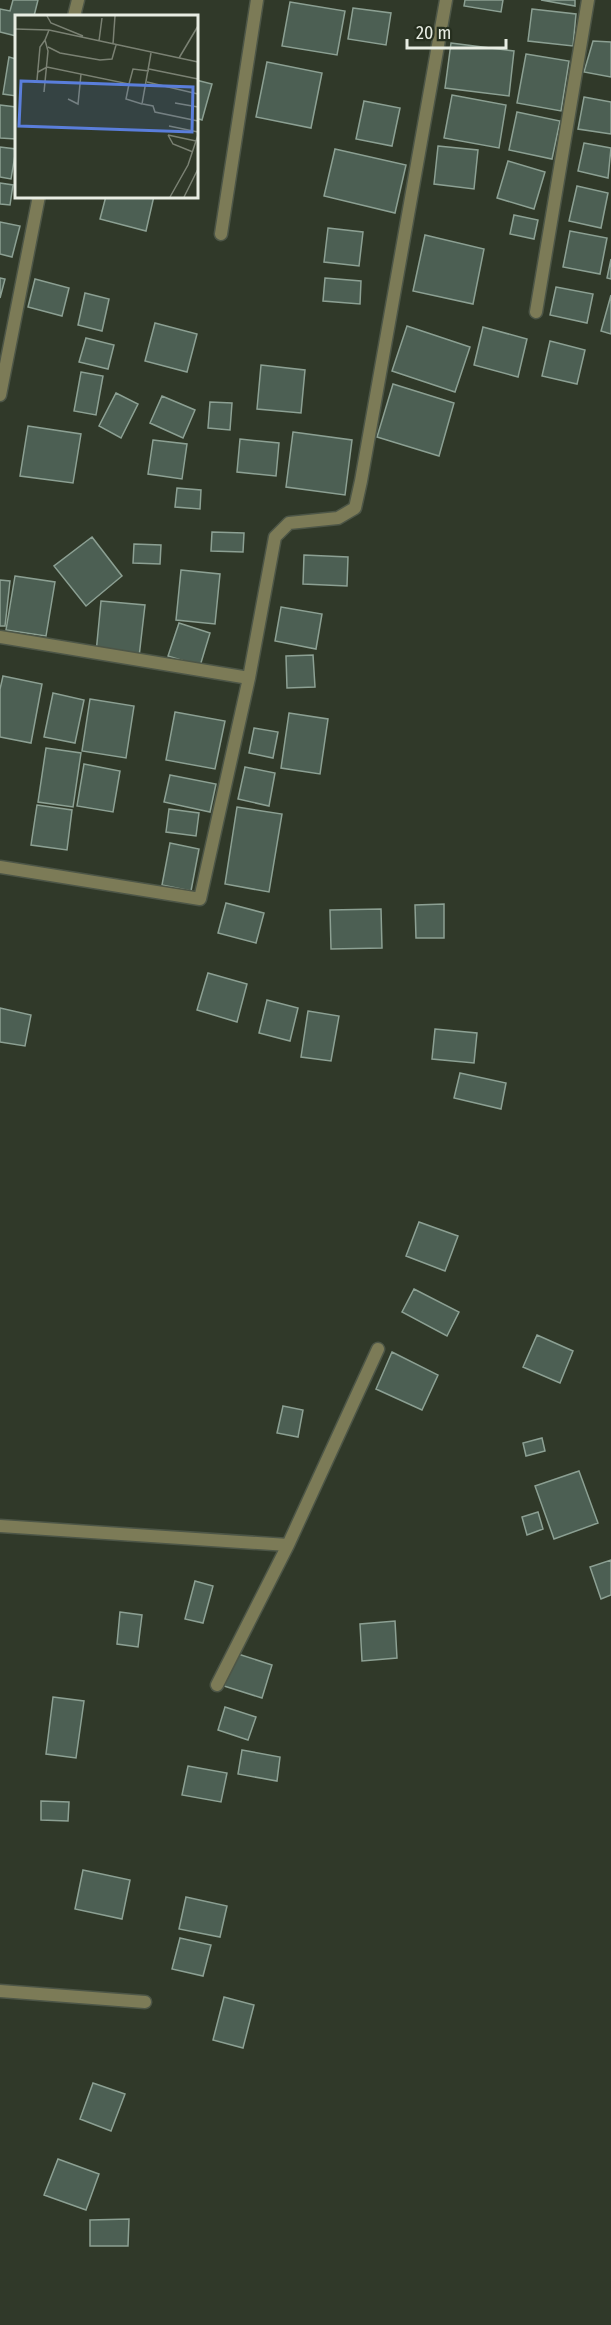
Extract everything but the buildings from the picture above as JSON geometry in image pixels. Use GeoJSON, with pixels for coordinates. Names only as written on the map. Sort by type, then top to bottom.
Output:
{"type":"FeatureCollection","features":[{"type":"Feature","properties":{"kind":"street"},"geometry":{"type":"LineString","coordinates":[[74,15],[78,0]]}},
{"type":"Feature","properties":{"kind":"street"},"geometry":{"type":"LineString","coordinates":[[221,234],[257,0]]}},
{"type":"Feature","properties":{"kind":"street"},"geometry":{"type":"LineString","coordinates":[[0,867],[200,899],[249,678],[275,537],[289,523],[338,518],[355,508],[446,0]]}},
{"type":"Feature","properties":{"kind":"street"},"geometry":{"type":"LineString","coordinates":[[536,312],[588,0]]}},
{"type":"Feature","properties":{"kind":"street"},"geometry":{"type":"LineString","coordinates":[[0,395],[39,198]]}},
{"type":"Feature","properties":{"kind":"street"},"geometry":{"type":"LineString","coordinates":[[0,637],[249,678]]}},
{"type":"Feature","properties":{"kind":"street"},"geometry":{"type":"LineString","coordinates":[[217,1685],[288,1545],[378,1349]]}},
{"type":"Feature","properties":{"kind":"street"},"geometry":{"type":"LineString","coordinates":[[0,1526],[288,1545]]}},
{"type":"Feature","properties":{"kind":"street"},"geometry":{"type":"LineString","coordinates":[[0,1991],[145,2002]]}}]}
